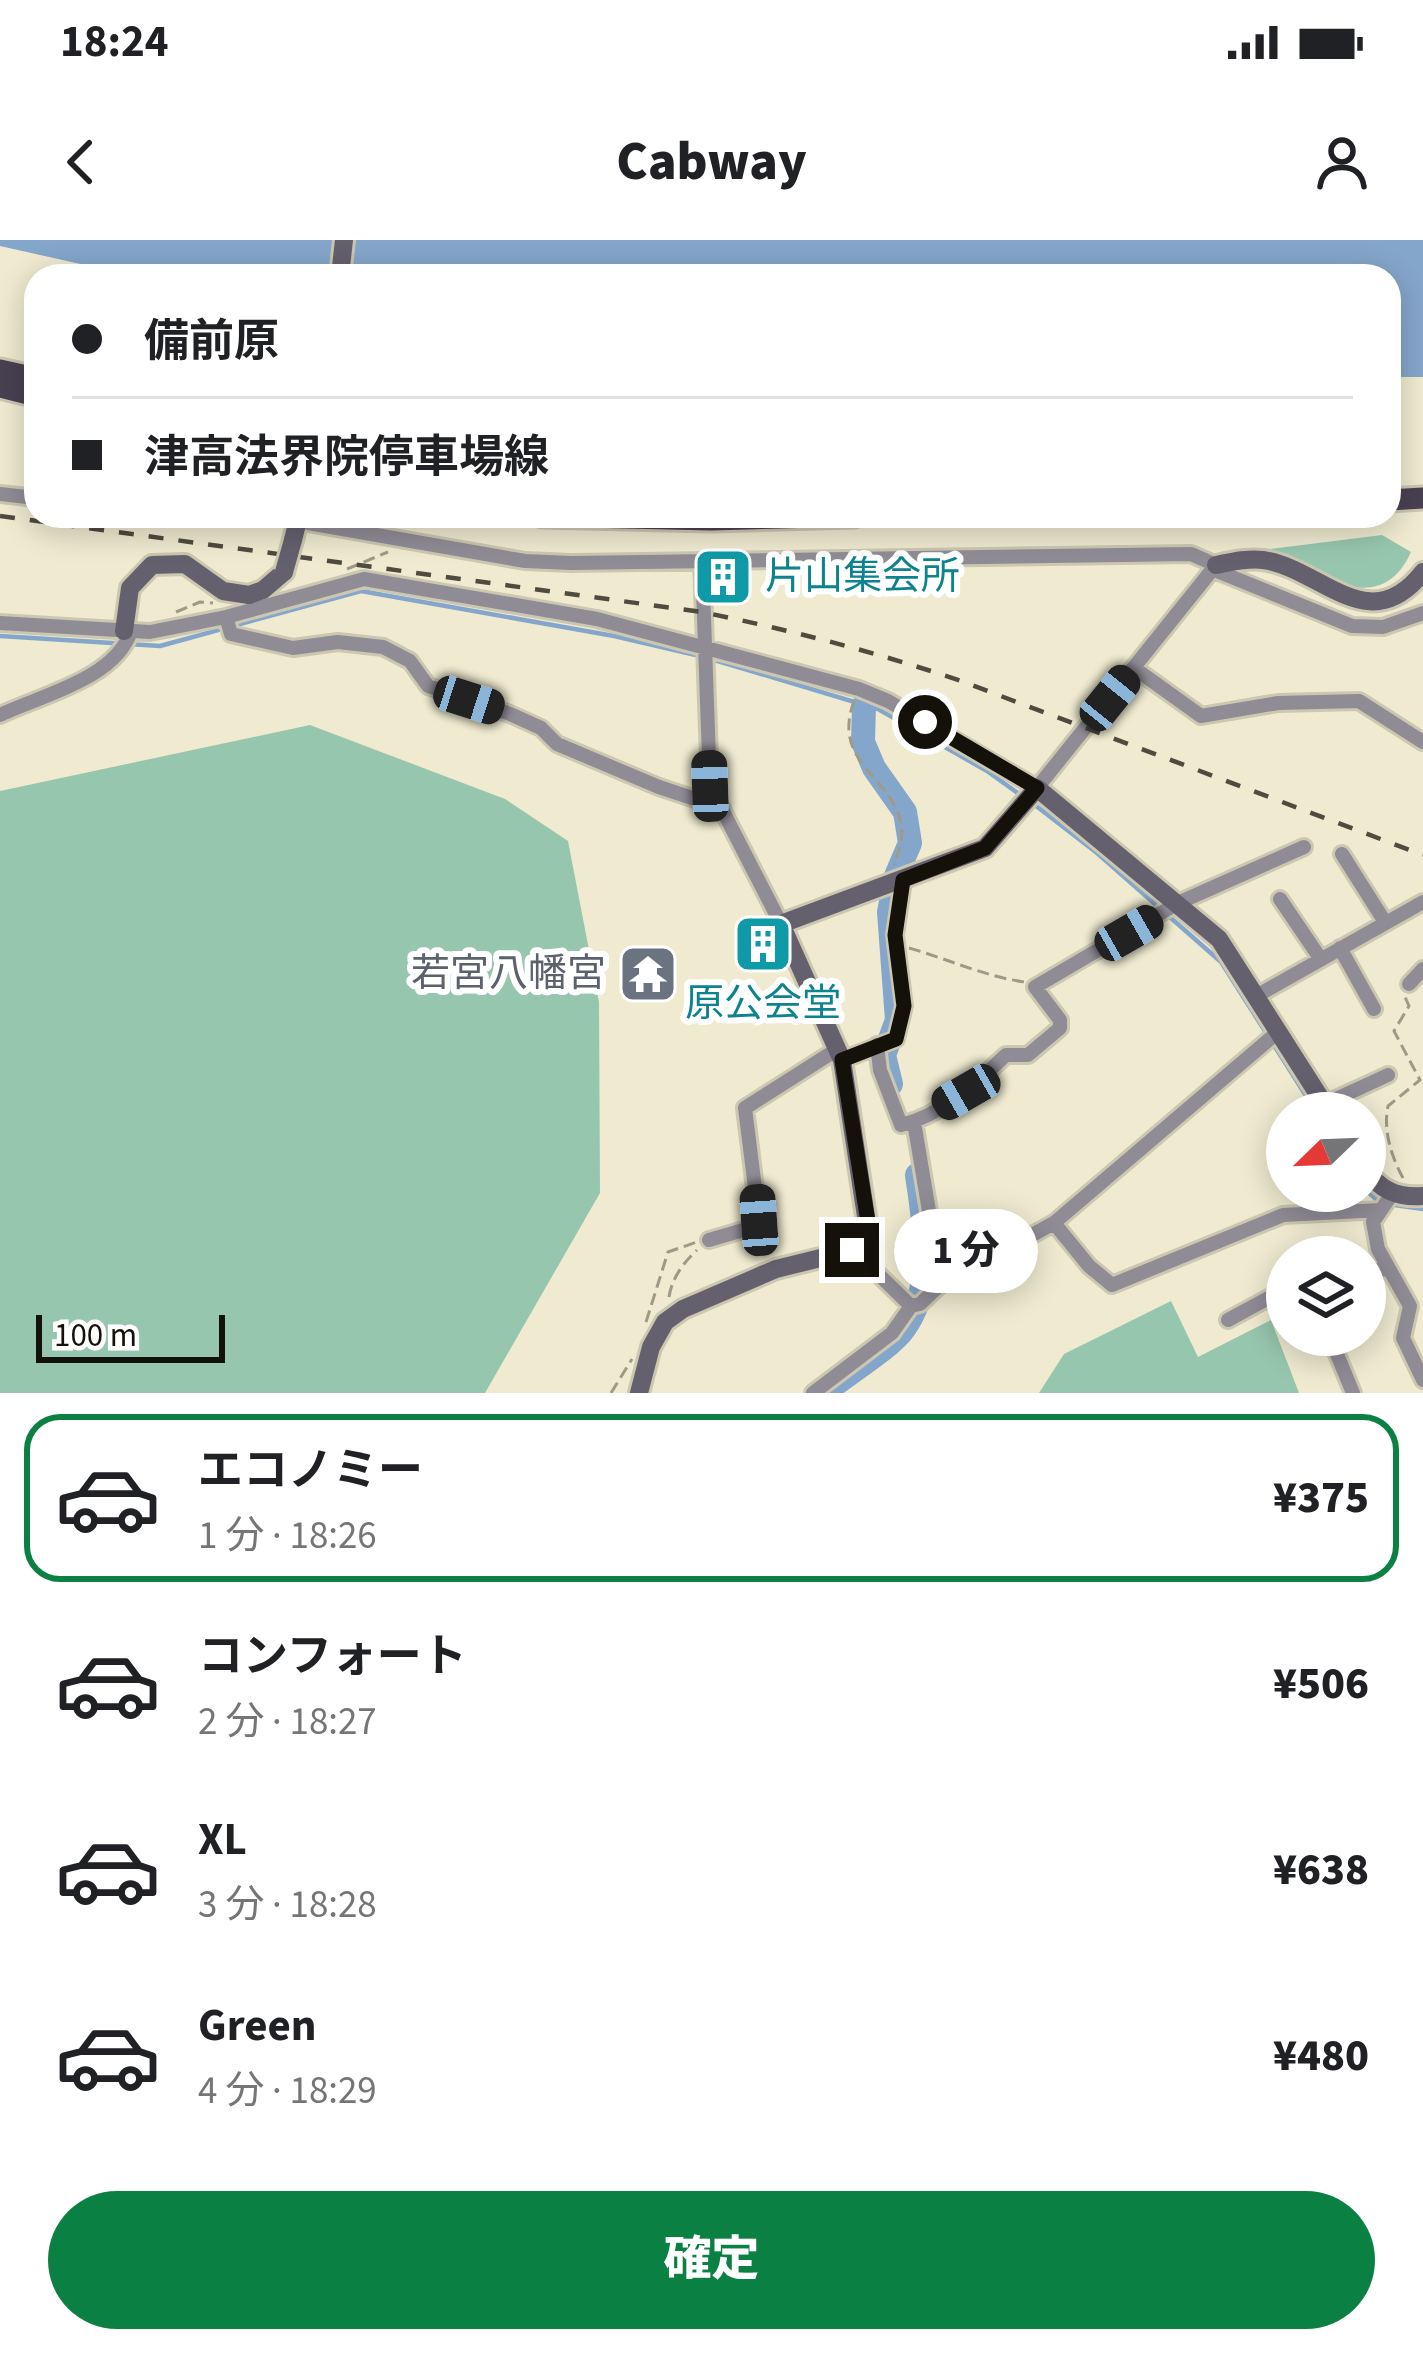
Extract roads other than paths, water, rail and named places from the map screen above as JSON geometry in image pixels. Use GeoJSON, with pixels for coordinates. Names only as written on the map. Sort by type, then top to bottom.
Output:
{"type":"FeatureCollection","features":[{"type":"Feature","properties":{"kind":"main road"},"geometry":{"type":"LineString","coordinates":[[127,638],[130,588],[152,566],[184,563],[214,586],[234,594],[263,590],[284,572],[293,528]]}},
{"type":"Feature","properties":{"kind":"main road"},"geometry":{"type":"LineString","coordinates":[[1214,567],[1264,560],[1351,599],[1369,602],[1398,595],[1423,572]]}},
{"type":"Feature","properties":{"kind":"main road"},"geometry":{"type":"LineString","coordinates":[[639,1393],[655,1323],[749,1279],[861,1247],[869,1228],[839,1055],[781,924],[985,848],[1031,795],[1169,909],[1219,939],[1258,995],[1273,1036],[1315,1092]]}},
{"type":"Feature","properties":{"kind":"street"},"geometry":{"type":"LineString","coordinates":[[347,528],[526,561],[1191,554],[1352,626],[1383,627],[1423,614]]}},
{"type":"Feature","properties":{"kind":"street"},"geometry":{"type":"LineString","coordinates":[[702,561],[710,786],[781,924]]}},
{"type":"Feature","properties":{"kind":"street"},"geometry":{"type":"LineString","coordinates":[[0,623],[127,638],[190,626],[229,626],[364,579],[563,612],[888,700],[1031,795],[1214,567]]}},
{"type":"Feature","properties":{"kind":"street"},"geometry":{"type":"LineString","coordinates":[[229,626],[292,648],[338,642],[383,647],[410,661],[428,686],[510,714],[542,728],[557,744],[722,808]]}},
{"type":"Feature","properties":{"kind":"street"},"geometry":{"type":"LineString","coordinates":[[0,715],[71,685],[127,638]]}},
{"type":"Feature","properties":{"kind":"street"},"geometry":{"type":"LineString","coordinates":[[1134,668],[1201,716],[1279,703],[1359,701],[1423,742]]}},
{"type":"Feature","properties":{"kind":"street"},"geometry":{"type":"LineString","coordinates":[[897,882],[896,944],[903,1022],[886,1041],[880,1070],[901,1126],[966,1092],[1006,1055],[1028,1055],[1060,1028],[1060,1020],[1035,987],[1169,909],[1304,847]]}},
{"type":"Feature","properties":{"kind":"street"},"geometry":{"type":"LineString","coordinates":[[1342,854],[1385,922]]}},
{"type":"Feature","properties":{"kind":"street"},"geometry":{"type":"LineString","coordinates":[[1280,899],[1320,958]]}},
{"type":"Feature","properties":{"kind":"street"},"geometry":{"type":"LineString","coordinates":[[1258,995],[1423,902]]}},
{"type":"Feature","properties":{"kind":"street"},"geometry":{"type":"LineString","coordinates":[[1340,948],[1374,1009]]}},
{"type":"Feature","properties":{"kind":"street"},"geometry":{"type":"LineString","coordinates":[[1409,984],[1423,969]]}},
{"type":"Feature","properties":{"kind":"street"},"geometry":{"type":"LineString","coordinates":[[813,1393],[892,1334],[933,1291],[1054,1223],[1273,1036]]}},
{"type":"Feature","properties":{"kind":"street"},"geometry":{"type":"LineString","coordinates":[[709,1240],[750,1228],[759,1220],[746,1108],[839,1055],[886,1041]]}},
{"type":"Feature","properties":{"kind":"street"},"geometry":{"type":"LineString","coordinates":[[1359,1092],[1388,1076]]}},
{"type":"Feature","properties":{"kind":"street"},"geometry":{"type":"LineString","coordinates":[[909,1123],[929,1209],[933,1291]]}},
{"type":"Feature","properties":{"kind":"street"},"geometry":{"type":"LineString","coordinates":[[1054,1223],[1112,1286],[1282,1215],[1395,1201]]}},
{"type":"Feature","properties":{"kind":"street"},"geometry":{"type":"LineString","coordinates":[[1395,1201],[1373,1222],[1378,1249],[1410,1306],[1403,1338],[1423,1380]]}},
{"type":"Feature","properties":{"kind":"street"},"geometry":{"type":"LineString","coordinates":[[861,1247],[876,1272],[915,1305]]}},
{"type":"Feature","properties":{"kind":"street"},"geometry":{"type":"LineString","coordinates":[[1228,1320],[1266,1299]]}},
{"type":"Feature","properties":{"kind":"street"},"geometry":{"type":"LineString","coordinates":[[1338,1356],[1353,1393]]}},
{"type":"Feature","properties":{"kind":"water"},"geometry":{"type":"Polygon","coordinates":[[[0,240],[1423,240],[1423,377],[1401,377],[1401,264],[80,264],[0,246],[0,240]]]}},
{"type":"Feature","properties":{"kind":"waterway"},"geometry":{"type":"LineString","coordinates":[[0,636],[160,646],[361,591],[700,656]]}},
{"type":"Feature","properties":{"kind":"waterway"},"geometry":{"type":"LineString","coordinates":[[711,659],[878,709],[1022,796]]}},
{"type":"Feature","properties":{"kind":"waterway"},"geometry":{"type":"LineString","coordinates":[[864,705],[863,742],[874,768],[905,812],[910,843],[896,876],[889,912],[897,1020],[884,1055],[891,1084]]}},
{"type":"Feature","properties":{"kind":"waterway"},"geometry":{"type":"LineString","coordinates":[[1031,802],[1221,962],[1304,1092]]}},
{"type":"Feature","properties":{"kind":"waterway"},"geometry":{"type":"LineString","coordinates":[[824,1393],[889,1345],[914,1312],[925,1254],[917,1175]]}},
{"type":"Feature","properties":{"kind":"waterway"},"geometry":{"type":"LineString","coordinates":[[1386,1204],[1423,1209]]}},
{"type":"Feature","properties":{"kind":"railway"},"geometry":{"type":"LineString","coordinates":[[0,516],[24,519]]}},
{"type":"Feature","properties":{"kind":"railway"},"geometry":{"type":"LineString","coordinates":[[88,528],[702,612],[768,626],[961,681],[1423,855]]}},
{"type":"Feature","properties":{"kind":"place","name":"片山集会所"},"geometry":{"type":"Point","coordinates":[723,577]}},
{"type":"Feature","properties":{"kind":"place","name":"原公会堂"},"geometry":{"type":"Point","coordinates":[763,944]}},
{"type":"Feature","properties":{"kind":"place","name":"若宮八幡宮"},"geometry":{"type":"Point","coordinates":[648,974]}}]}
